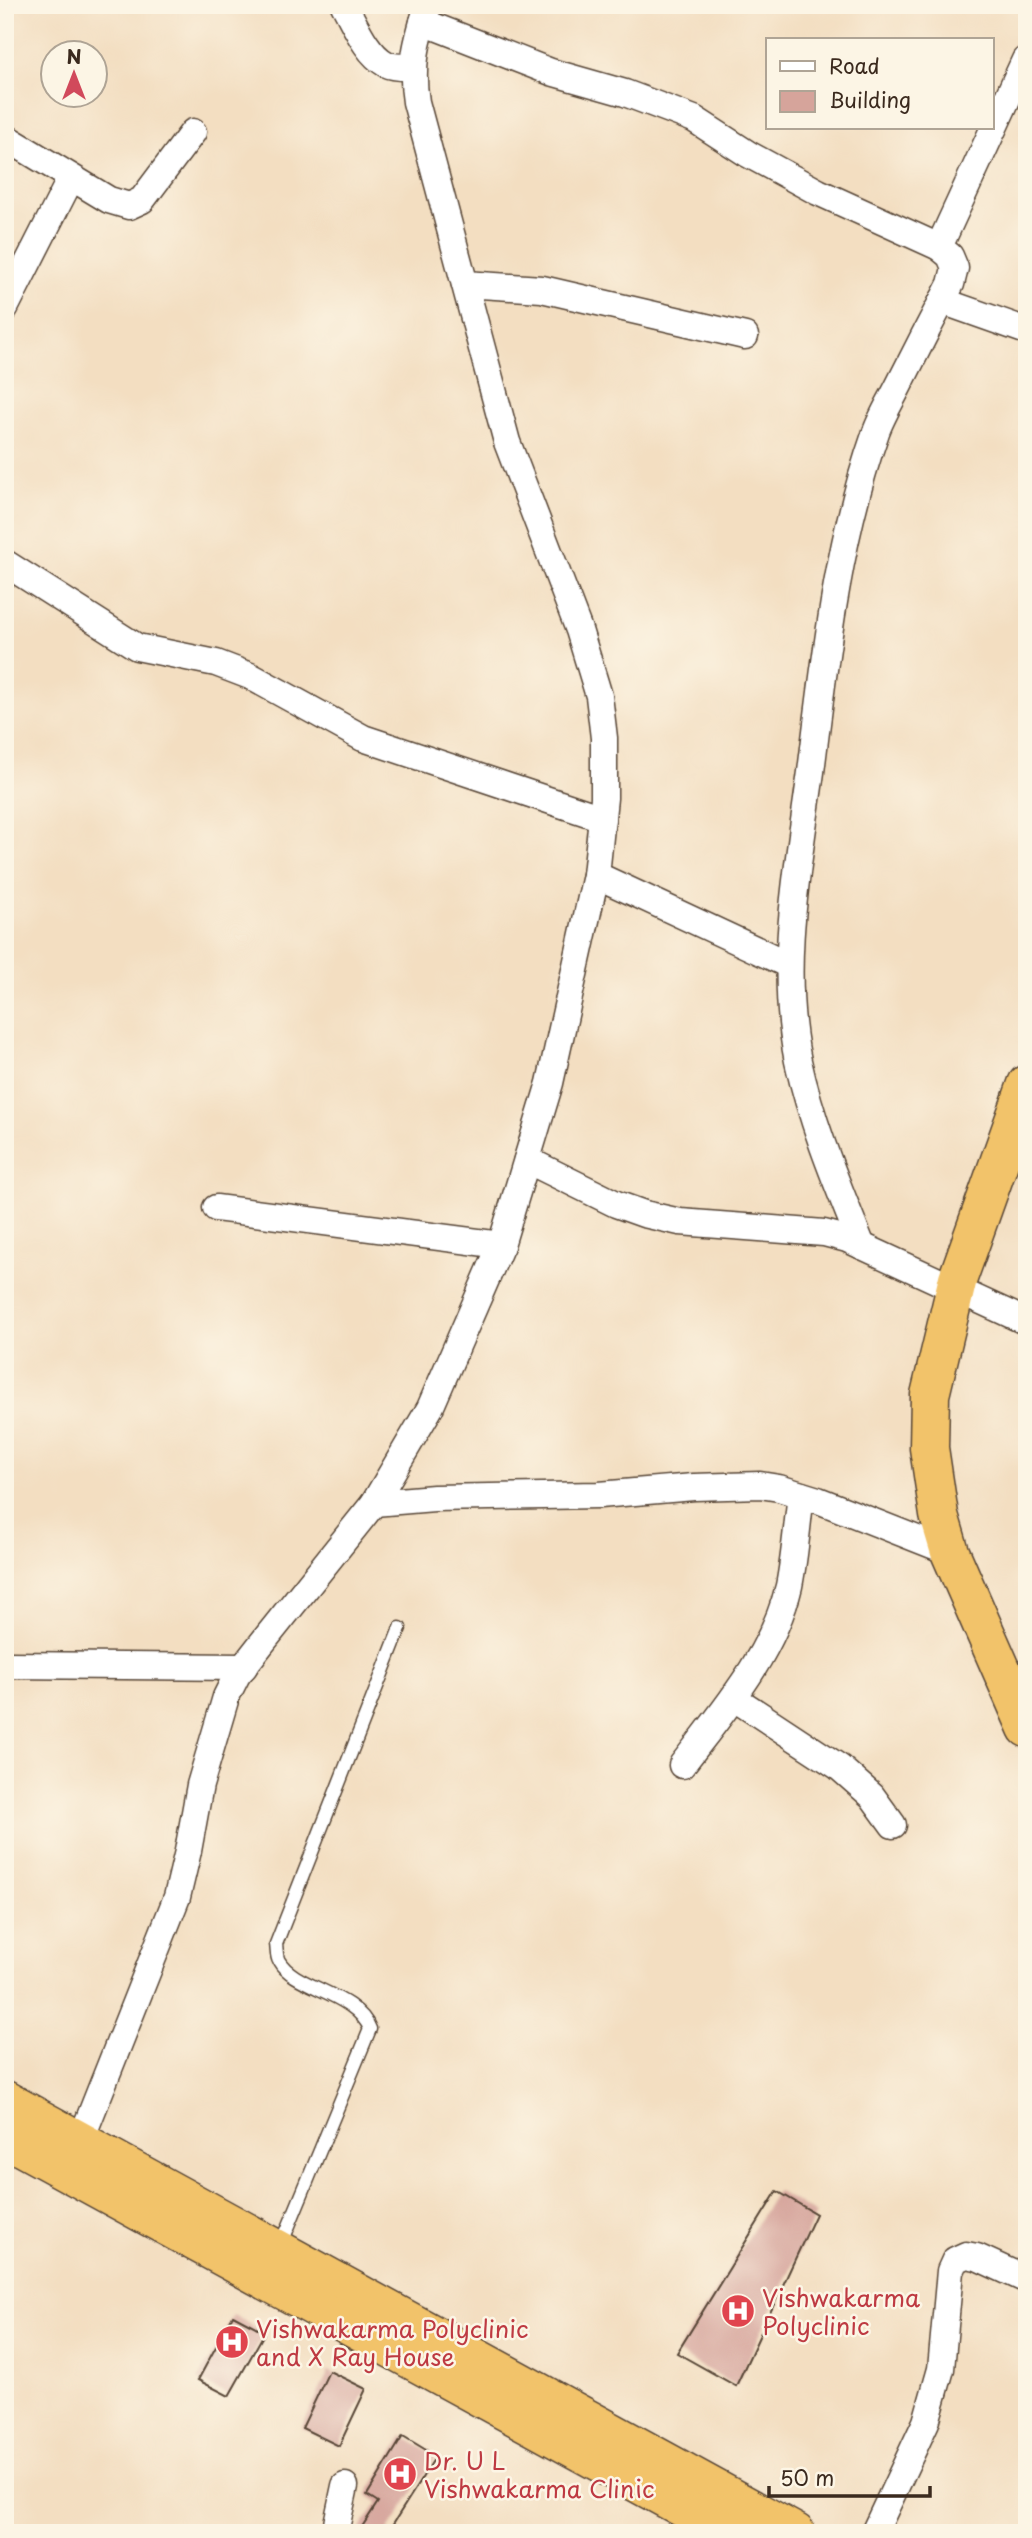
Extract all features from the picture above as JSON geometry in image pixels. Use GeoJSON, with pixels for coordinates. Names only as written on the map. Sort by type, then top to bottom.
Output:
{"type":"FeatureCollection","features":[{"type":"Feature","properties":{"kind":"highway"},"geometry":{"type":"LineString","coordinates":[[1027,1084],[956,1289],[930,1395],[929,1448],[939,1515],[950,1552],[1027,1728]]}},
{"type":"Feature","properties":{"kind":"highway"},"geometry":{"type":"LineString","coordinates":[[5,2100],[796,2533]]}},
{"type":"Feature","properties":{"kind":"highway"},"geometry":{"type":"LineString","coordinates":[[5,2138],[729,2533]]}},
{"type":"Feature","properties":{"kind":"street"},"geometry":{"type":"LineString","coordinates":[[344,5],[371,50],[386,64],[413,67]]}},
{"type":"Feature","properties":{"kind":"street"},"geometry":{"type":"LineString","coordinates":[[80,2142],[177,1897],[200,1785],[226,1697],[244,1667],[374,1503],[430,1408],[501,1245],[550,1083],[596,875],[602,818],[604,738],[599,696],[579,631],[507,442],[416,102],[412,78],[415,47],[425,14],[551,72],[625,93],[694,119],[748,154],[818,192],[939,247],[950,256],[955,268],[951,284],[875,433],[840,567],[825,654],[794,900],[789,965],[798,1061],[825,1153],[862,1246]]}},
{"type":"Feature","properties":{"kind":"street"},"geometry":{"type":"LineString","coordinates":[[993,130],[1025,60]]}},
{"type":"Feature","properties":{"kind":"street"},"geometry":{"type":"LineString","coordinates":[[939,247],[993,130]]}},
{"type":"Feature","properties":{"kind":"street"},"geometry":{"type":"LineString","coordinates":[[5,137],[108,200],[129,206],[142,200],[193,132]]}},
{"type":"Feature","properties":{"kind":"street"},"geometry":{"type":"LineString","coordinates":[[5,308],[71,178]]}},
{"type":"Feature","properties":{"kind":"street"},"geometry":{"type":"LineString","coordinates":[[465,284],[542,289],[745,336]]}},
{"type":"Feature","properties":{"kind":"street"},"geometry":{"type":"LineString","coordinates":[[942,301],[1027,331]]}},
{"type":"Feature","properties":{"kind":"street"},"geometry":{"type":"LineString","coordinates":[[5,563],[137,646],[216,663],[250,676],[363,738],[602,818]]}},
{"type":"Feature","properties":{"kind":"street"},"geometry":{"type":"LineString","coordinates":[[596,875],[789,965]]}},
{"type":"Feature","properties":{"kind":"street"},"geometry":{"type":"LineString","coordinates":[[527,1160],[615,1204],[644,1214],[680,1222],[824,1233],[862,1246],[1027,1322]]}},
{"type":"Feature","properties":{"kind":"street"},"geometry":{"type":"LineString","coordinates":[[216,1208],[501,1245]]}},
{"type":"Feature","properties":{"kind":"street"},"geometry":{"type":"LineString","coordinates":[[374,1503],[434,1498],[599,1495],[738,1485],[779,1488],[950,1552]]}},
{"type":"Feature","properties":{"kind":"street"},"geometry":{"type":"LineString","coordinates":[[682,1765],[734,1698],[765,1648],[789,1584],[801,1495]]}},
{"type":"Feature","properties":{"kind":"street"},"geometry":{"type":"LineString","coordinates":[[5,1665],[244,1667]]}},
{"type":"Feature","properties":{"kind":"street"},"geometry":{"type":"LineString","coordinates":[[734,1698],[839,1767],[872,1796],[893,1825]]}},
{"type":"Feature","properties":{"kind":"street"},"geometry":{"type":"LineString","coordinates":[[874,2533],[926,2421],[941,2369],[950,2272],[955,2260],[966,2255],[977,2257],[1027,2280]]}},
{"type":"Feature","properties":{"kind":"street"},"geometry":{"type":"LineString","coordinates":[[335,2533],[345,2486]]}},
{"type":"Feature","properties":{"kind":"lane"},"geometry":{"type":"LineString","coordinates":[[278,2250],[370,2029],[366,2019],[356,2009],[287,1970],[278,1959],[276,1944],[400,1628]]}},
{"type":"Feature","properties":{"kind":"building"},"geometry":{"type":"Polygon","coordinates":[[[777,2191],[816,2214],[736,2386],[677,2353],[777,2191]]]}},
{"type":"Feature","properties":{"kind":"building"},"geometry":{"type":"Polygon","coordinates":[[[233,2315],[265,2332],[229,2396],[198,2380],[233,2315]]]}},
{"type":"Feature","properties":{"kind":"building"},"geometry":{"type":"Polygon","coordinates":[[[329,2371],[366,2389],[339,2446],[302,2428],[329,2371]]]}},
{"type":"Feature","properties":{"kind":"building"},"geometry":{"type":"Polygon","coordinates":[[[403,2436],[436,2456],[387,2533],[358,2533],[378,2502],[367,2495],[403,2436]]]}},
{"type":"Feature","properties":{"kind":"place","name":"Vishwakarma Polyclinic"},"geometry":{"type":"Point","coordinates":[738,2311]}},
{"type":"Feature","properties":{"kind":"place","name":"Vishwakarma Polyclinic and X Ray House"},"geometry":{"type":"Point","coordinates":[232,2342]}},
{"type":"Feature","properties":{"kind":"place","name":"Dr. U L Vishwakarma Clinic"},"geometry":{"type":"Point","coordinates":[400,2474]}}]}
